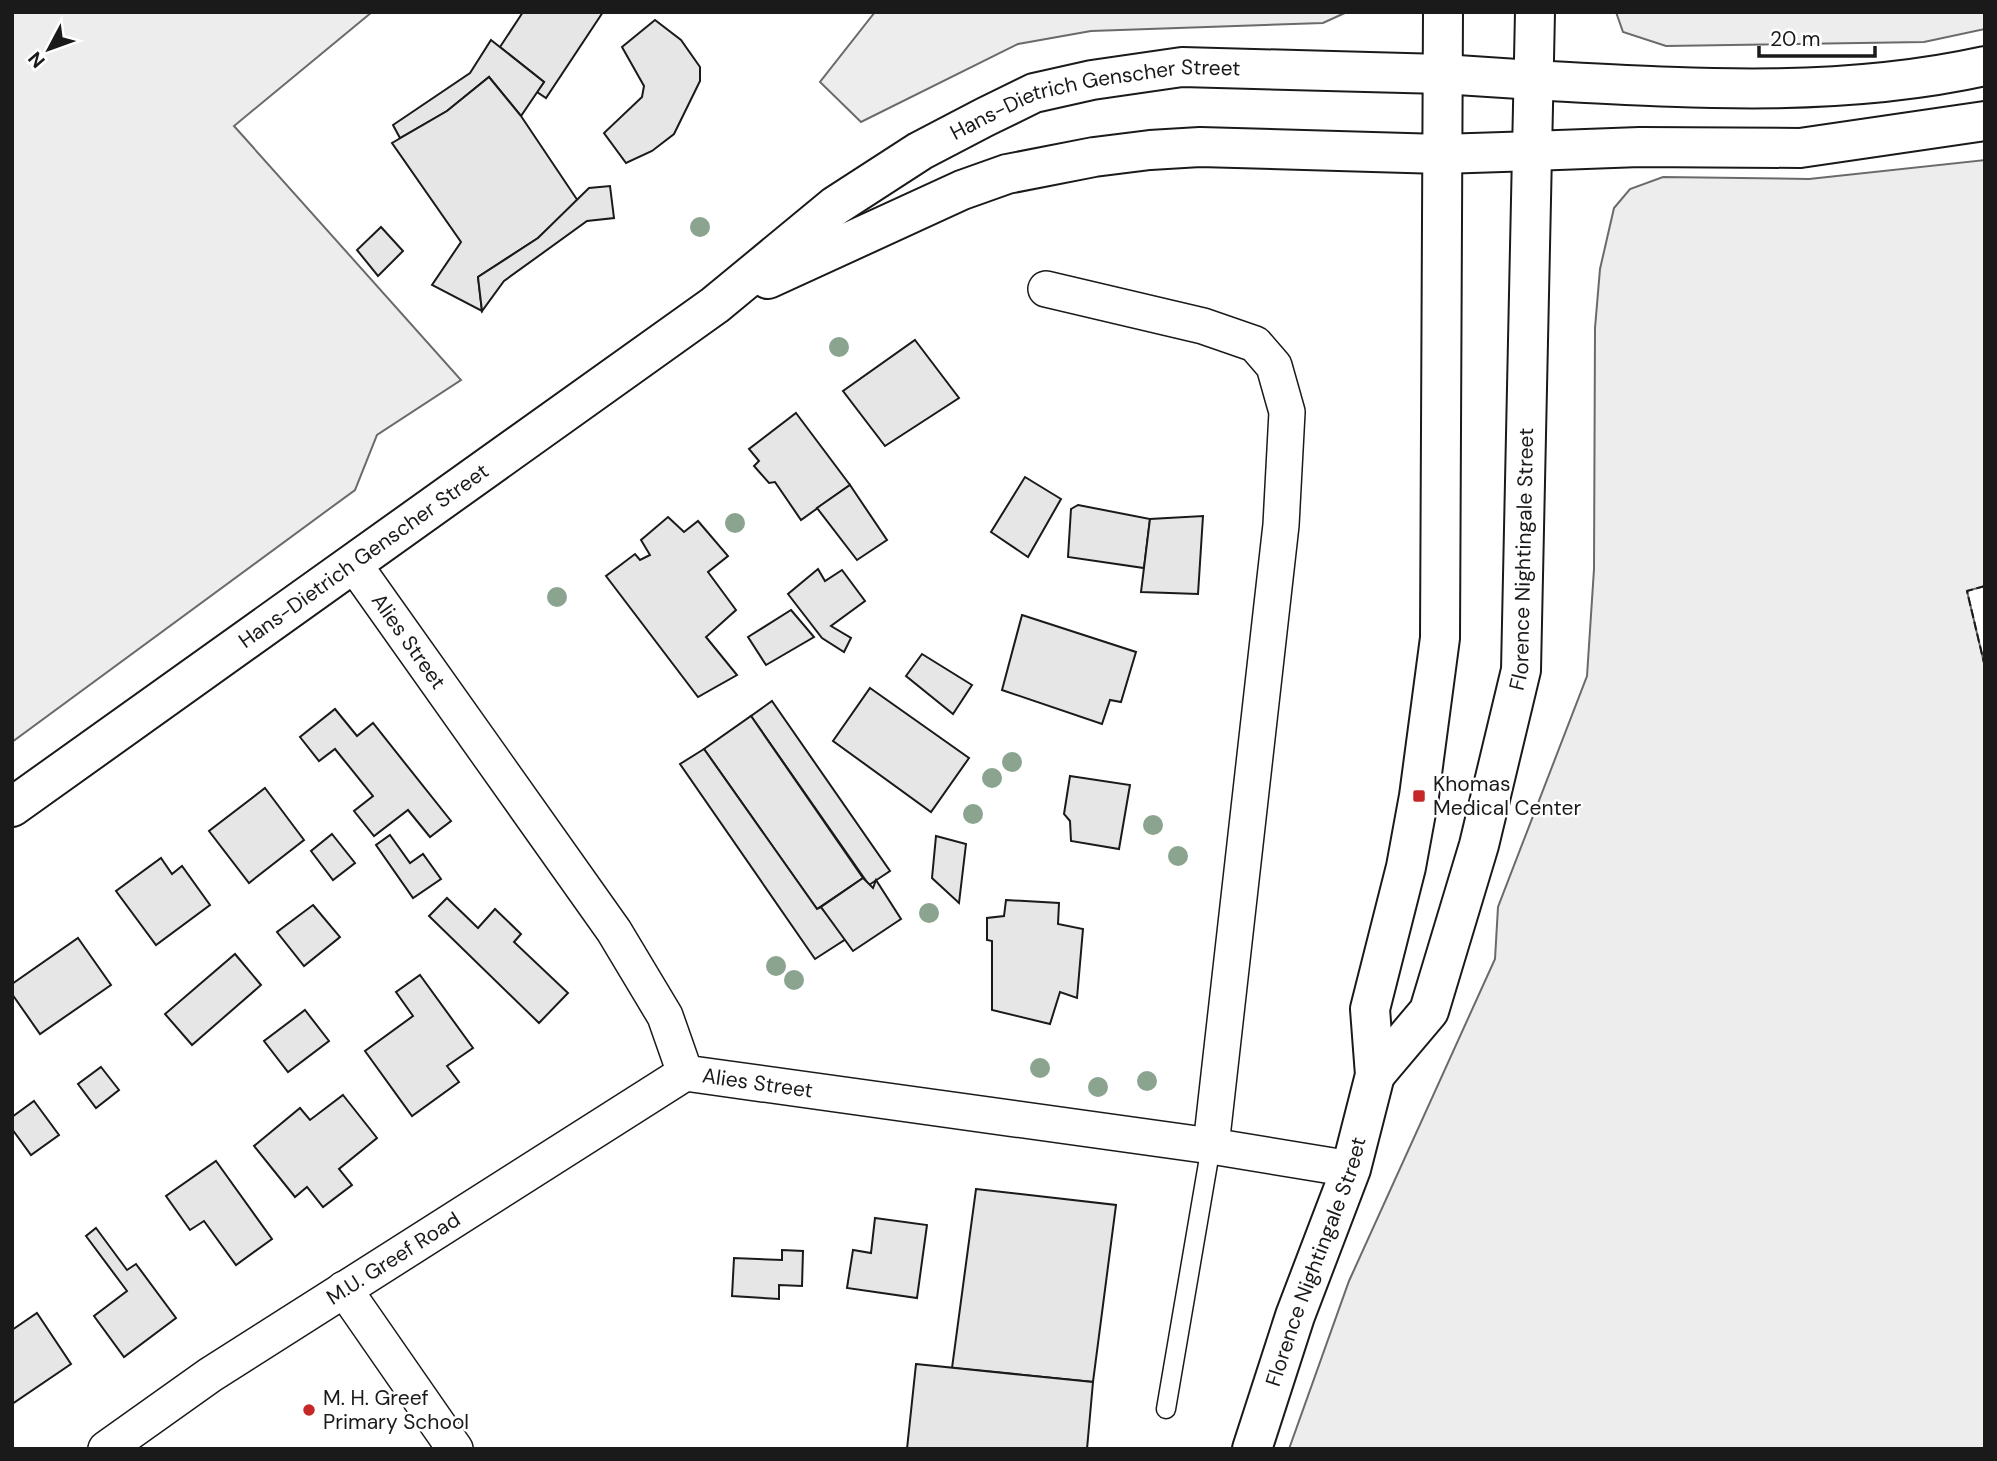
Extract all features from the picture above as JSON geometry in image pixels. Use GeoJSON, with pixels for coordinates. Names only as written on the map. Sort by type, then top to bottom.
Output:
{"type":"FeatureCollection","features":[{"type":"Feature","properties":{"kind":"main road","name":"Florence Nightingale Street"},"geometry":{"type":"LineString","coordinates":[[1252,1449],[1295,1316],[1350,1169],[1375,1075],[1370,1009],[1406,867],[1440,638],[1443,12]]}},
{"type":"Feature","properties":{"kind":"main road","name":"Florence Nightingale Street"},"geometry":{"type":"LineString","coordinates":[[1375,1075],[1429,1011],[1479,845],[1521,670],[1535,12]]}},
{"type":"Feature","properties":{"kind":"main road","name":"Hans-Dietrich Genscher Street"},"geometry":{"type":"LineString","coordinates":[[12,807],[715,304],[835,206],[919,151],[1034,93],[1092,80],[1182,67],[1442,74],[1727,90],[1829,89],[1923,80],[1985,66]]}},
{"type":"Feature","properties":{"kind":"main road","name":"Hans-Dietrich Genscher Street"},"geometry":{"type":"LineString","coordinates":[[715,304],[903,215],[1007,174],[1094,157],[1188,148],[1441,155],[1640,147],[1800,148],[1985,121]]}},
{"type":"Feature","properties":{"kind":"street"},"geometry":{"type":"LineString","coordinates":[[1046,289],[1203,326],[1255,344],[1274,366],[1287,411],[1281,525],[1211,1146]]}},
{"type":"Feature","properties":{"kind":"street","name":"Alies Street"},"geometry":{"type":"LineString","coordinates":[[353,563],[614,931],[665,1016],[685,1073],[1211,1146],[1350,1169]]}},
{"type":"Feature","properties":{"kind":"street","name":"M.U. Greef Road"},"geometry":{"type":"LineString","coordinates":[[106,1449],[210,1375],[685,1073]]}},
{"type":"Feature","properties":{"kind":"street"},"geometry":{"type":"LineString","coordinates":[[344,1289],[455,1449]]}},
{"type":"Feature","properties":{"kind":"lane"},"geometry":{"type":"LineString","coordinates":[[1166,1409],[1211,1146]]}},
{"type":"Feature","properties":{"kind":"shaded area"},"geometry":{"type":"Polygon","coordinates":[[[12,12],[372,12],[234,126],[461,380],[377,435],[355,490],[12,742],[12,12]]]}},
{"type":"Feature","properties":{"kind":"shaded area"},"geometry":{"type":"Polygon","coordinates":[[[875,12],[1347,12],[1323,23],[1091,31],[1018,44],[861,122],[820,82],[875,12]]]}},
{"type":"Feature","properties":{"kind":"shaded area"},"geometry":{"type":"Polygon","coordinates":[[[1616,12],[1985,12],[1985,29],[1924,42],[1666,46],[1623,32],[1616,12]]]}},
{"type":"Feature","properties":{"kind":"shaded area"},"geometry":{"type":"Polygon","coordinates":[[[1985,160],[1985,586],[1967,591],[1985,667],[1985,1449],[1289,1449],[1349,1281],[1495,959],[1498,907],[1587,676],[1594,569],[1595,328],[1600,269],[1614,208],[1630,189],[1663,177],[1809,179],[1985,160]]]}},
{"type":"Feature","properties":{"kind":"building"},"geometry":{"type":"Polygon","coordinates":[[[523,12],[603,12],[546,98],[537,92],[544,82],[500,47],[523,12]]]}},
{"type":"Feature","properties":{"kind":"building"},"geometry":{"type":"Polygon","coordinates":[[[655,20],[681,40],[700,67],[700,81],[674,134],[652,151],[626,163],[604,133],[642,97],[644,86],[622,47],[655,20]]]}},
{"type":"Feature","properties":{"kind":"building"},"geometry":{"type":"Polygon","coordinates":[[[491,40],[544,82],[521,116],[489,77],[447,111],[400,138],[393,125],[470,73],[491,40]]]}},
{"type":"Feature","properties":{"kind":"building"},"geometry":{"type":"Polygon","coordinates":[[[489,77],[521,116],[578,201],[538,238],[478,277],[482,311],[432,285],[461,242],[392,143],[447,111],[489,77]]]}},
{"type":"Feature","properties":{"kind":"building"},"geometry":{"type":"Polygon","coordinates":[[[610,186],[614,218],[587,221],[504,281],[482,311],[478,277],[538,238],[589,188],[610,186]]]}},
{"type":"Feature","properties":{"kind":"building"},"geometry":{"type":"Polygon","coordinates":[[[381,227],[403,251],[378,276],[357,250],[381,227]]]}},
{"type":"Feature","properties":{"kind":"building"},"geometry":{"type":"Polygon","coordinates":[[[915,340],[959,398],[885,446],[843,391],[915,340]]]}},
{"type":"Feature","properties":{"kind":"building"},"geometry":{"type":"Polygon","coordinates":[[[796,413],[850,485],[801,520],[775,482],[769,483],[754,466],[759,461],[749,449],[796,413]]]}},
{"type":"Feature","properties":{"kind":"building"},"geometry":{"type":"Polygon","coordinates":[[[1025,477],[1061,499],[1028,557],[991,532],[1025,477]]]}},
{"type":"Feature","properties":{"kind":"building"},"geometry":{"type":"Polygon","coordinates":[[[850,485],[887,540],[857,560],[817,508],[850,485]]]}},
{"type":"Feature","properties":{"kind":"building"},"geometry":{"type":"Polygon","coordinates":[[[1078,505],[1150,519],[1144,568],[1068,557],[1071,509],[1078,505]]]}},
{"type":"Feature","properties":{"kind":"building"},"geometry":{"type":"Polygon","coordinates":[[[1203,516],[1198,594],[1141,592],[1150,519],[1203,516]]]}},
{"type":"Feature","properties":{"kind":"building"},"geometry":{"type":"Polygon","coordinates":[[[668,517],[684,532],[698,521],[728,556],[708,572],[736,610],[706,637],[737,675],[698,697],[606,576],[635,554],[640,560],[650,555],[641,540],[668,517]]]}},
{"type":"Feature","properties":{"kind":"building"},"geometry":{"type":"Polygon","coordinates":[[[818,569],[825,581],[842,570],[865,601],[831,626],[851,638],[844,652],[822,638],[788,594],[818,569]]]}},
{"type":"Feature","properties":{"kind":"building"},"geometry":{"type":"Polygon","coordinates":[[[791,610],[814,637],[766,665],[748,637],[791,610]]]}},
{"type":"Feature","properties":{"kind":"building"},"geometry":{"type":"Polygon","coordinates":[[[1022,615],[1136,652],[1121,702],[1110,700],[1102,724],[1002,690],[1022,615]]]}},
{"type":"Feature","properties":{"kind":"building"},"geometry":{"type":"Polygon","coordinates":[[[922,654],[972,685],[953,714],[906,676],[922,654]]]}},
{"type":"Feature","properties":{"kind":"building"},"geometry":{"type":"Polygon","coordinates":[[[870,688],[969,758],[931,812],[833,741],[870,688]]]}},
{"type":"Feature","properties":{"kind":"building"},"geometry":{"type":"Polygon","coordinates":[[[772,701],[890,871],[869,885],[751,716],[772,701]]]}},
{"type":"Feature","properties":{"kind":"building"},"geometry":{"type":"Polygon","coordinates":[[[335,709],[357,736],[373,723],[451,821],[430,837],[408,810],[374,836],[354,811],[373,796],[335,749],[319,761],[300,737],[335,709]]]}},
{"type":"Feature","properties":{"kind":"building"},"geometry":{"type":"Polygon","coordinates":[[[751,716],[863,878],[817,909],[704,749],[751,716]]]}},
{"type":"Feature","properties":{"kind":"building"},"geometry":{"type":"Polygon","coordinates":[[[704,749],[817,909],[821,907],[846,939],[815,959],[680,764],[704,749]]]}},
{"type":"Feature","properties":{"kind":"building"},"geometry":{"type":"Polygon","coordinates":[[[1070,776],[1130,785],[1119,849],[1071,841],[1070,821],[1064,814],[1070,776]]]}},
{"type":"Feature","properties":{"kind":"building"},"geometry":{"type":"Polygon","coordinates":[[[265,788],[304,840],[249,883],[209,831],[265,788]]]}},
{"type":"Feature","properties":{"kind":"building"},"geometry":{"type":"Polygon","coordinates":[[[332,834],[355,863],[333,880],[311,851],[332,834]]]}},
{"type":"Feature","properties":{"kind":"building"},"geometry":{"type":"Polygon","coordinates":[[[390,835],[410,863],[423,854],[441,879],[413,898],[376,845],[390,835]]]}},
{"type":"Feature","properties":{"kind":"building"},"geometry":{"type":"Polygon","coordinates":[[[936,836],[966,844],[959,903],[932,878],[936,836]]]}},
{"type":"Feature","properties":{"kind":"building"},"geometry":{"type":"Polygon","coordinates":[[[161,858],[172,874],[182,866],[210,905],[156,945],[116,891],[161,858]]]}},
{"type":"Feature","properties":{"kind":"building"},"geometry":{"type":"Polygon","coordinates":[[[863,878],[873,888],[876,880],[901,919],[853,951],[821,907],[863,878]]]}},
{"type":"Feature","properties":{"kind":"building"},"geometry":{"type":"Polygon","coordinates":[[[447,898],[478,928],[495,909],[521,934],[514,942],[568,993],[539,1023],[429,916],[447,898]]]}},
{"type":"Feature","properties":{"kind":"building"},"geometry":{"type":"Polygon","coordinates":[[[1006,900],[1059,903],[1058,924],[1083,929],[1077,998],[1060,992],[1050,1024],[992,1010],[992,941],[987,940],[987,918],[1004,916],[1006,900]]]}},
{"type":"Feature","properties":{"kind":"building"},"geometry":{"type":"Polygon","coordinates":[[[313,905],[340,937],[304,966],[277,932],[313,905]]]}},
{"type":"Feature","properties":{"kind":"building"},"geometry":{"type":"Polygon","coordinates":[[[78,938],[111,985],[40,1034],[12,994],[12,984],[78,938]]]}},
{"type":"Feature","properties":{"kind":"building"},"geometry":{"type":"Polygon","coordinates":[[[235,954],[261,985],[192,1045],[165,1014],[235,954]]]}},
{"type":"Feature","properties":{"kind":"building"},"geometry":{"type":"Polygon","coordinates":[[[420,975],[473,1048],[447,1066],[459,1082],[412,1116],[365,1051],[413,1016],[396,992],[420,975]]]}},
{"type":"Feature","properties":{"kind":"building"},"geometry":{"type":"Polygon","coordinates":[[[305,1010],[329,1041],[288,1072],[264,1041],[305,1010]]]}},
{"type":"Feature","properties":{"kind":"building"},"geometry":{"type":"Polygon","coordinates":[[[101,1067],[119,1090],[96,1108],[78,1084],[101,1067]]]}},
{"type":"Feature","properties":{"kind":"building"},"geometry":{"type":"Polygon","coordinates":[[[343,1095],[377,1138],[339,1169],[352,1185],[323,1207],[307,1187],[295,1197],[254,1146],[300,1108],[310,1120],[343,1095]]]}},
{"type":"Feature","properties":{"kind":"building"},"geometry":{"type":"Polygon","coordinates":[[[34,1101],[59,1135],[31,1155],[12,1129],[12,1117],[34,1101]]]}},
{"type":"Feature","properties":{"kind":"building"},"geometry":{"type":"Polygon","coordinates":[[[216,1161],[272,1239],[236,1265],[204,1221],[190,1230],[166,1196],[216,1161]]]}},
{"type":"Feature","properties":{"kind":"building"},"geometry":{"type":"Polygon","coordinates":[[[976,1189],[1116,1205],[1093,1382],[952,1368],[976,1189]]]}},
{"type":"Feature","properties":{"kind":"building"},"geometry":{"type":"Polygon","coordinates":[[[875,1218],[927,1225],[917,1298],[847,1288],[853,1250],[871,1253],[875,1218]]]}},
{"type":"Feature","properties":{"kind":"building"},"geometry":{"type":"Polygon","coordinates":[[[96,1228],[127,1270],[136,1264],[176,1318],[124,1357],[94,1316],[127,1291],[86,1236],[96,1228]]]}},
{"type":"Feature","properties":{"kind":"building"},"geometry":{"type":"Polygon","coordinates":[[[782,1250],[803,1251],[802,1286],[779,1285],[779,1299],[732,1296],[734,1258],[782,1260],[782,1250]]]}},
{"type":"Feature","properties":{"kind":"building"},"geometry":{"type":"Polygon","coordinates":[[[37,1313],[71,1364],[12,1404],[12,1330],[37,1313]]]}},
{"type":"Feature","properties":{"kind":"building"},"geometry":{"type":"Polygon","coordinates":[[[916,1364],[1093,1382],[1087,1449],[907,1449],[916,1364]]]}},
{"type":"Feature","properties":{"kind":"fence"},"geometry":{"type":"LineString","coordinates":[[1985,586],[1967,591],[1985,667]]}},
{"type":"Feature","properties":{"kind":"place","name":"Khomas Medical Center"},"geometry":{"type":"Point","coordinates":[1419,796]}},
{"type":"Feature","properties":{"kind":"place","name":"M. H. Greef Primary School"},"geometry":{"type":"Point","coordinates":[309,1410]}}]}
